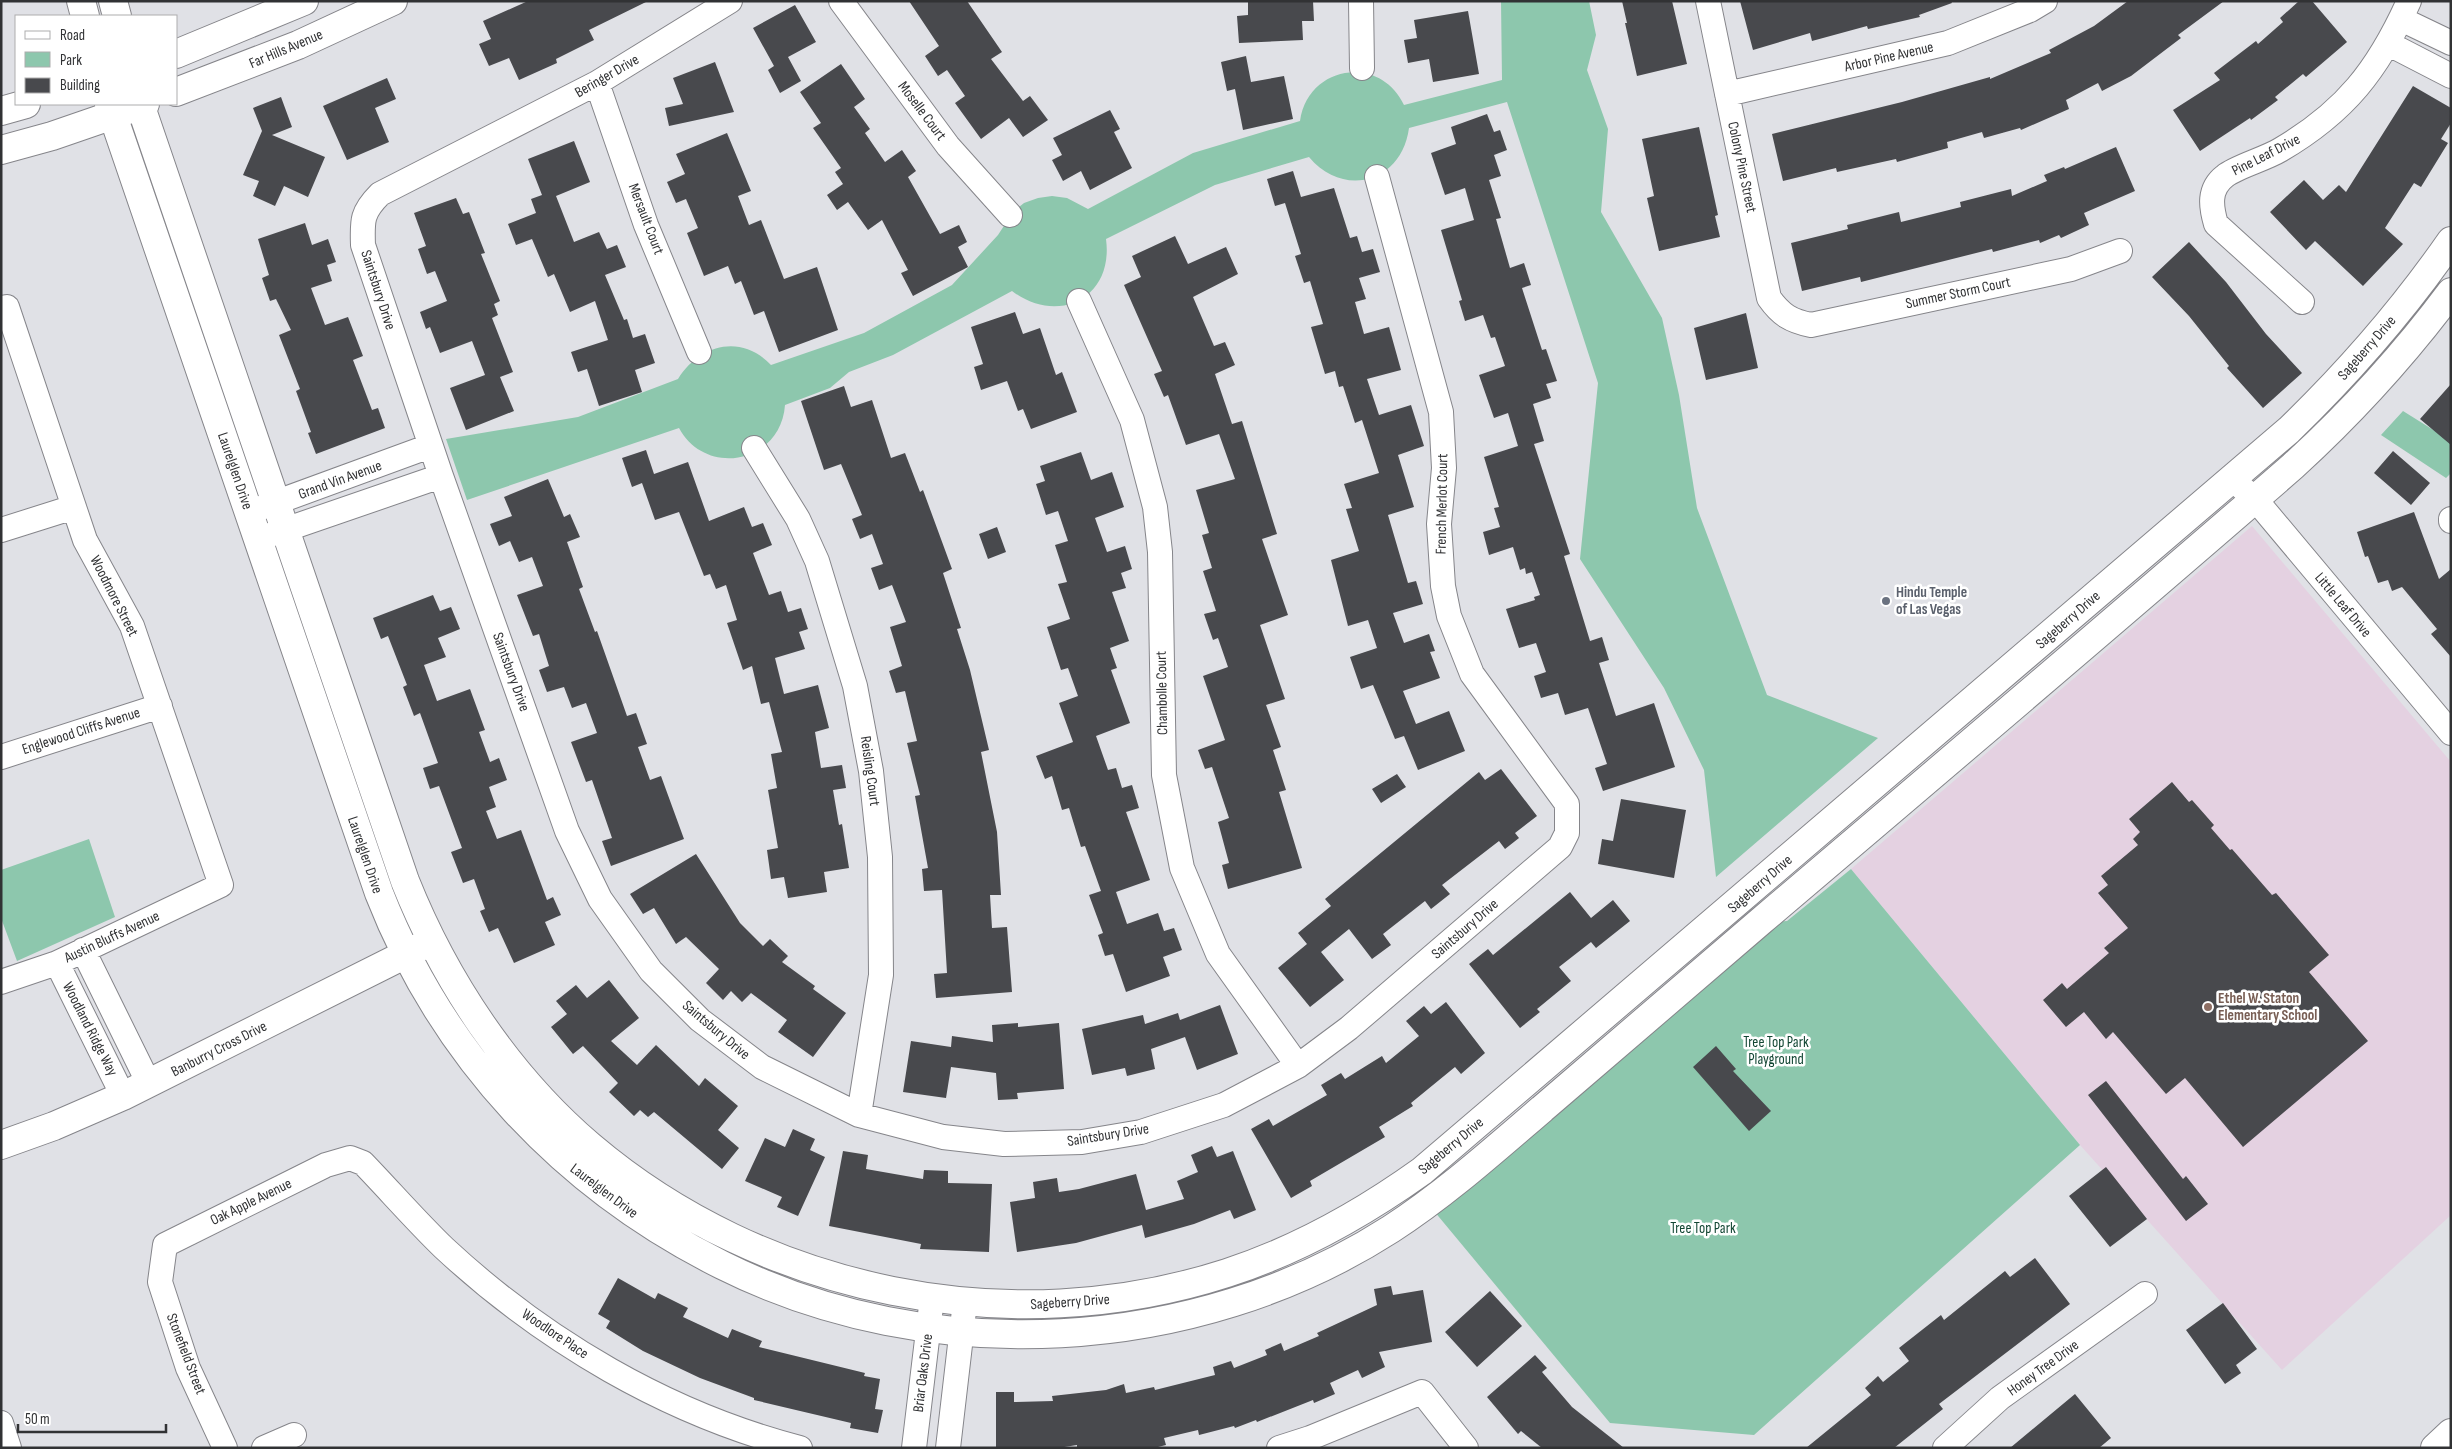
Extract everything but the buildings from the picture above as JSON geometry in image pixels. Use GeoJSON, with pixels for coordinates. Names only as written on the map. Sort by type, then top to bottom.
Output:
{"type":"FeatureCollection","features":[{"type":"Feature","properties":{"kind":"main road"},"geometry":{"type":"LineString","coordinates":[[80,1],[85,15]]}},
{"type":"Feature","properties":{"kind":"main road"},"geometry":{"type":"LineString","coordinates":[[113,1],[117,15]]}},
{"type":"Feature","properties":{"kind":"main road"},"geometry":{"type":"LineString","coordinates":[[178,53],[304,1]]}},
{"type":"Feature","properties":{"kind":"main road","name":"Far Hills Avenue"},"geometry":{"type":"LineString","coordinates":[[178,91],[288,49],[394,1]]}},
{"type":"Feature","properties":{"kind":"main road"},"geometry":{"type":"LineString","coordinates":[[1,111],[22,105]]}},
{"type":"Feature","properties":{"kind":"main road"},"geometry":{"type":"LineString","coordinates":[[1,150],[111,109],[136,105]]}},
{"type":"Feature","properties":{"kind":"main road","name":"Laurelglen Drive"},"geometry":{"type":"LineString","coordinates":[[142,105],[405,881],[431,942],[461,993],[490,1035],[541,1098],[592,1148],[640,1184],[699,1220],[760,1251],[856,1283],[949,1300]]}},
{"type":"Feature","properties":{"kind":"main road","name":"Laurelglen Drive"},"geometry":{"type":"LineString","coordinates":[[111,109],[370,869],[405,954],[444,1022],[491,1085],[552,1149],[604,1193],[679,1243],[769,1287],[861,1316],[945,1330]]}},
{"type":"Feature","properties":{"kind":"main road","name":"Sageberry Drive"},"geometry":{"type":"LineString","coordinates":[[949,1300],[1021,1305],[1079,1303],[1166,1290],[1256,1263],[1317,1236],[1374,1204],[1446,1152],[2232,480],[2295,423],[2354,364],[2407,301],[2451,241]]}},
{"type":"Feature","properties":{"kind":"main road","name":"Sageberry Drive"},"geometry":{"type":"LineString","coordinates":[[945,1330],[1015,1334],[1074,1332],[1114,1329],[1162,1321],[1210,1309],[1283,1284],[1335,1261],[1385,1233],[1431,1201],[1481,1161],[2293,466],[2350,412],[2390,368],[2451,292]]}},
{"type":"Feature","properties":{"kind":"main road","name":"Banburry Cross Drive"},"geometry":{"type":"LineString","coordinates":[[1,1144],[54,1126],[150,1084],[431,942]]}},
{"type":"Feature","properties":{"kind":"main road"},"geometry":{"type":"LineString","coordinates":[[2436,1448],[2451,1433]]}},
{"type":"Feature","properties":{"kind":"main road"},"geometry":{"type":"LineString","coordinates":[[2442,1448],[2451,1440]]}},
{"type":"Feature","properties":{"kind":"street","name":"Beringer Drive"},"geometry":{"type":"LineString","coordinates":[[480,144],[597,83],[730,1]]}},
{"type":"Feature","properties":{"kind":"street","name":"Moselle Court"},"geometry":{"type":"LineString","coordinates":[[841,1],[948,146],[1010,215]]}},
{"type":"Feature","properties":{"kind":"street"},"geometry":{"type":"LineString","coordinates":[[1361,1],[1362,68]]}},
{"type":"Feature","properties":{"kind":"street","name":"Colony Pine Street"},"geometry":{"type":"LineString","coordinates":[[1708,1],[1769,298],[1779,312],[1794,322]]}},
{"type":"Feature","properties":{"kind":"street","name":"Arbor Pine Avenue"},"geometry":{"type":"LineString","coordinates":[[1727,94],[1948,43],[2030,10],[2045,1]]}},
{"type":"Feature","properties":{"kind":"street"},"geometry":{"type":"LineString","coordinates":[[2405,10],[2451,43]]}},
{"type":"Feature","properties":{"kind":"street","name":"Pine Leaf Drive"},"geometry":{"type":"LineString","coordinates":[[2302,302],[2216,224],[2211,207],[2214,190],[2225,176],[2267,158],[2312,131],[2350,98],[2389,44],[2405,10]]}},
{"type":"Feature","properties":{"kind":"street"},"geometry":{"type":"LineString","coordinates":[[2389,44],[2451,76]]}},
{"type":"Feature","properties":{"kind":"street","name":"Mersault Court"},"geometry":{"type":"LineString","coordinates":[[597,83],[646,224],[699,352]]}},
{"type":"Feature","properties":{"kind":"street","name":"Saintsbury Drive"},"geometry":{"type":"LineString","coordinates":[[480,144],[380,194],[369,205],[362,220],[363,245],[440,476],[567,831],[600,899],[652,971],[700,1020],[762,1067],[860,1115],[943,1137],[1004,1144],[1082,1142],[1142,1132],[1224,1105],[1298,1066],[1349,1028],[1560,847],[1568,833],[1567,804]]}},
{"type":"Feature","properties":{"kind":"street","name":"French Merlot Court"},"geometry":{"type":"LineString","coordinates":[[1377,177],[1441,412],[1444,468],[1439,524],[1443,586],[1450,616],[1472,674],[1567,804]]}},
{"type":"Feature","properties":{"kind":"street","name":"Summer Storm Court"},"geometry":{"type":"LineString","coordinates":[[1794,322],[1812,325],[2071,269],[2120,251]]}},
{"type":"Feature","properties":{"kind":"street","name":"Chambolle Court"},"geometry":{"type":"LineString","coordinates":[[1079,301],[1132,420],[1156,508],[1160,552],[1164,775],[1182,868],[1218,954],[1298,1066]]}},
{"type":"Feature","properties":{"kind":"street","name":"Woodmore Street"},"geometry":{"type":"LineString","coordinates":[[4,308],[85,540],[132,626],[221,885]]}},
{"type":"Feature","properties":{"kind":"street","name":"Grand Vin Avenue"},"geometry":{"type":"LineString","coordinates":[[249,512],[430,446]]}},
{"type":"Feature","properties":{"kind":"street","name":"Reisling Court"},"geometry":{"type":"LineString","coordinates":[[754,448],[798,519],[817,561],[855,686],[871,771],[880,857],[881,975],[860,1115]]}},
{"type":"Feature","properties":{"kind":"street","name":"Grand Vin Avenue"},"geometry":{"type":"LineString","coordinates":[[258,539],[440,476]]}},
{"type":"Feature","properties":{"kind":"street","name":"Little Leaf Drive"},"geometry":{"type":"LineString","coordinates":[[2232,480],[2255,499],[2451,733]]}},
{"type":"Feature","properties":{"kind":"street"},"geometry":{"type":"LineString","coordinates":[[1,530],[74,507]]}},
{"type":"Feature","properties":{"kind":"street","name":"Englewood Cliffs Avenue"},"geometry":{"type":"LineString","coordinates":[[1,757],[160,706]]}},
{"type":"Feature","properties":{"kind":"street","name":"Austin Bluffs Avenue"},"geometry":{"type":"LineString","coordinates":[[1,982],[57,963],[221,885]]}},
{"type":"Feature","properties":{"kind":"street","name":"Woodland Ridge Way"},"geometry":{"type":"LineString","coordinates":[[83,950],[150,1084]]}},
{"type":"Feature","properties":{"kind":"street","name":"Woodland Ridge Way"},"geometry":{"type":"LineString","coordinates":[[57,963],[123,1096]]}},
{"type":"Feature","properties":{"kind":"street","name":"Oak Apple Avenue"},"geometry":{"type":"LineString","coordinates":[[164,1258],[165,1245],[326,1166],[350,1158]]}},
{"type":"Feature","properties":{"kind":"street","name":"Woodlore Place"},"geometry":{"type":"LineString","coordinates":[[350,1158],[363,1163],[444,1248],[534,1322],[555,1336],[609,1370],[687,1409],[785,1446]]}},
{"type":"Feature","properties":{"kind":"street","name":"Stonefield Street"},"geometry":{"type":"LineString","coordinates":[[164,1258],[160,1282],[188,1368],[225,1448]]}},
{"type":"Feature","properties":{"kind":"street","name":"Honey Tree Drive"},"geometry":{"type":"LineString","coordinates":[[1945,1448],[2000,1398],[2145,1294]]}},
{"type":"Feature","properties":{"kind":"street","name":"Briar Oaks Drive"},"geometry":{"type":"LineString","coordinates":[[914,1448],[945,1330],[949,1300]]}},
{"type":"Feature","properties":{"kind":"street","name":"Briar Oaks Drive"},"geometry":{"type":"LineString","coordinates":[[948,1448],[945,1330],[949,1300]]}},
{"type":"Feature","properties":{"kind":"street"},"geometry":{"type":"LineString","coordinates":[[1279,1448],[1310,1438],[1422,1392],[1466,1448]]}},
{"type":"Feature","properties":{"kind":"street"},"geometry":{"type":"LineString","coordinates":[[264,1448],[294,1435]]}},
{"type":"Feature","properties":{"kind":"shaded area","name":"Ethel W. Staton Elementary School"},"geometry":{"type":"Polygon","coordinates":[[[2252,526],[2451,762],[2451,1215],[2282,1370],[2080,1145],[1851,869],[2252,526]]]}},
{"type":"Feature","properties":{"kind":"green space"},"geometry":{"type":"Polygon","coordinates":[[[1501,1],[1589,1],[1596,35],[1587,70],[1608,129],[1601,212],[1662,318],[1679,395],[1697,508],[1767,695],[1878,738],[1716,877],[1704,770],[1664,688],[1580,559],[1598,383],[1507,102],[1409,128],[1404,146],[1395,161],[1384,172],[1370,178],[1354,181],[1338,178],[1323,170],[1309,157],[1215,185],[1106,239],[1106,260],[1101,277],[1092,291],[1079,300],[1064,305],[1047,306],[1030,301],[1012,291],[893,355],[849,372],[830,388],[785,405],[780,425],[771,440],[757,451],[741,457],[723,458],[706,454],[691,444],[679,428],[467,500],[446,439],[578,417],[678,379],[697,358],[721,347],[734,346],[747,349],[759,355],[771,365],[864,333],[952,285],[998,235],[1013,212],[1024,203],[1052,196],[1067,198],[1088,209],[1193,153],[1300,121],[1306,102],[1316,88],[1330,78],[1346,73],[1363,73],[1379,78],[1393,89],[1404,105],[1502,80],[1501,1]]]}},
{"type":"Feature","properties":{"kind":"green space"},"geometry":{"type":"Polygon","coordinates":[[[2403,411],[2451,441],[2451,473],[2446,478],[2381,435],[2403,411]]]}},
{"type":"Feature","properties":{"kind":"green space"},"geometry":{"type":"Polygon","coordinates":[[[89,839],[115,917],[17,961],[1,918],[1,870],[89,839]]]}},
{"type":"Feature","properties":{"kind":"green space","name":"Tree Top Park"},"geometry":{"type":"Polygon","coordinates":[[[1851,869],[2080,1145],[1754,1435],[1610,1423],[1434,1211],[1773,922],[1787,921],[1851,869]]]}},
{"type":"Feature","properties":{"kind":"place","name":"Hindu Temple of Las Vegas"},"geometry":{"type":"Point","coordinates":[1886,601]}},
{"type":"Feature","properties":{"kind":"place","name":"Ethel W. Staton Elementary School"},"geometry":{"type":"Point","coordinates":[2208,1007]}},
{"type":"Feature","properties":{"kind":"park label","name":"Tree Top Park Playground"},"geometry":{"type":"Point","coordinates":[1776,1050]}}]}
